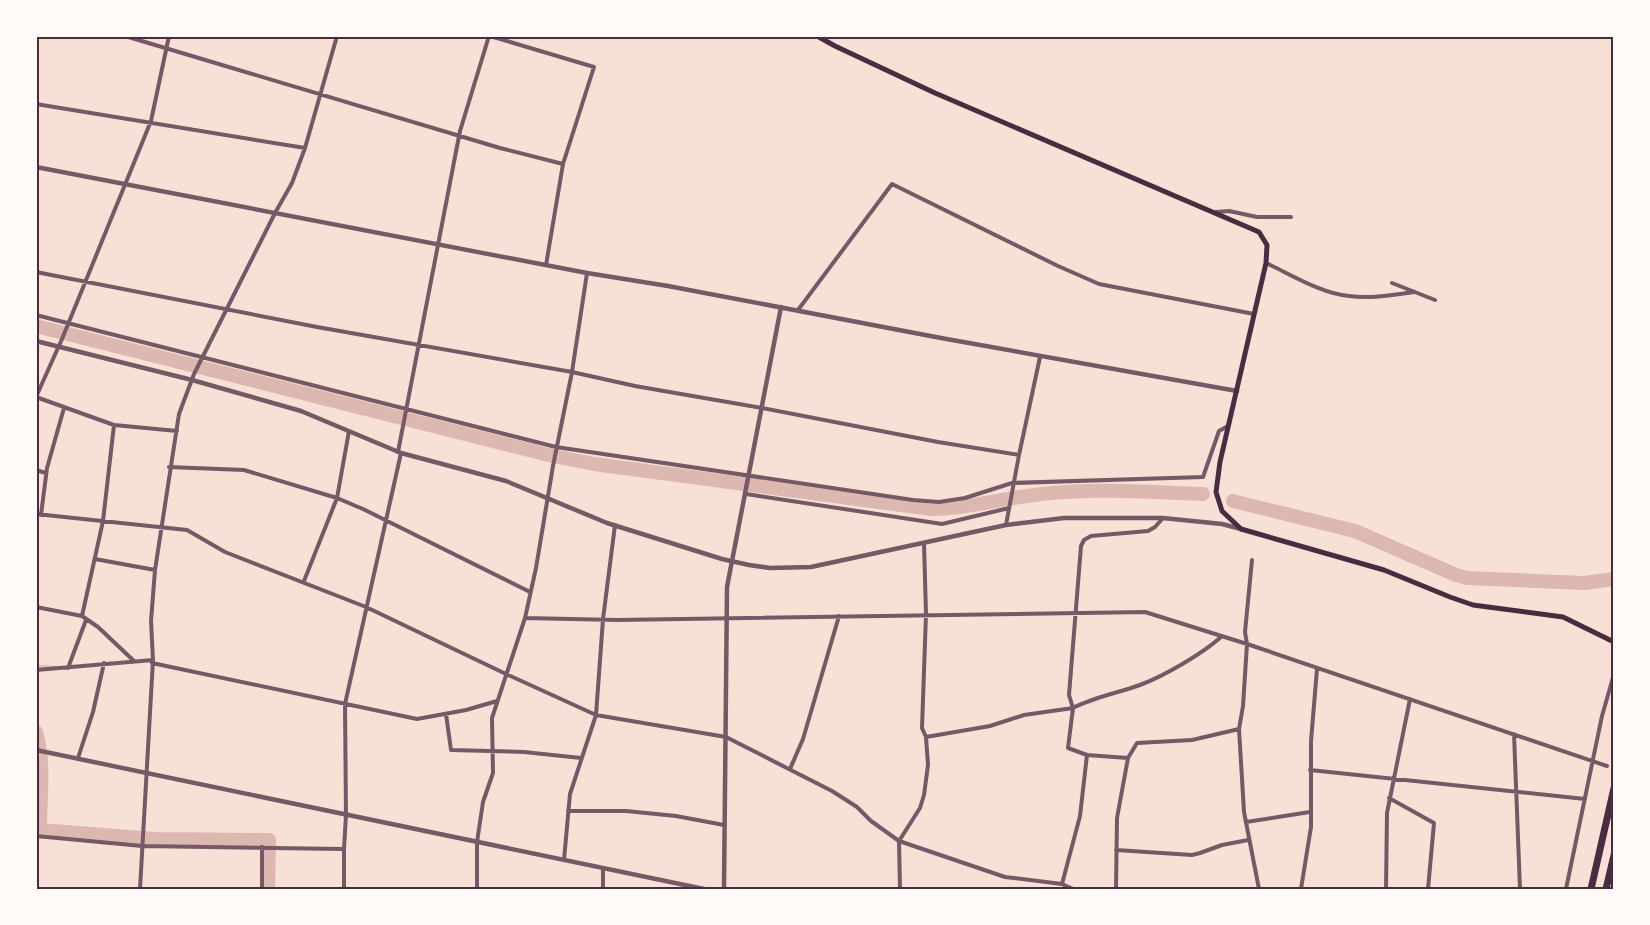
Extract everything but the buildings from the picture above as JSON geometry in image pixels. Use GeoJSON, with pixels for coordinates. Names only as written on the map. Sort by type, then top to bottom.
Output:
{"type":"FeatureCollection","features":[{"type":"Feature","properties":{"kind":"highway"},"geometry":{"type":"LineString","coordinates":[[1591,889],[1614,788]]}},
{"type":"Feature","properties":{"kind":"highway"},"geometry":{"type":"LineString","coordinates":[[1606,889],[1614,855]]}},
{"type":"Feature","properties":{"kind":"main road"},"geometry":{"type":"LineString","coordinates":[[817,36],[935,93],[1259,232],[1266,245],[1266,263],[1238,391],[1228,425],[1215,492],[1222,511],[1241,529],[1384,570],[1473,605],[1563,617],[1614,642]]}},
{"type":"Feature","properties":{"kind":"street"},"geometry":{"type":"LineString","coordinates":[[125,36],[563,164]]}},
{"type":"Feature","properties":{"kind":"street"},"geometry":{"type":"LineString","coordinates":[[169,36],[151,121],[36,397],[114,425],[177,431]]}},
{"type":"Feature","properties":{"kind":"street"},"geometry":{"type":"LineString","coordinates":[[140,889],[155,570],[169,467],[179,414],[194,374],[292,183],[305,148],[337,36]]}},
{"type":"Feature","properties":{"kind":"street"},"geometry":{"type":"LineString","coordinates":[[344,889],[345,704],[387,521],[459,135],[490,36],[594,67],[563,164],[546,265]]}},
{"type":"Feature","properties":{"kind":"street"},"geometry":{"type":"LineString","coordinates":[[36,104],[305,148]]}},
{"type":"Feature","properties":{"kind":"street"},"geometry":{"type":"LineString","coordinates":[[36,167],[587,273],[798,310],[1040,357],[1238,391]]}},
{"type":"Feature","properties":{"kind":"street"},"geometry":{"type":"LineString","coordinates":[[798,310],[892,184],[1099,284],[1254,314]]}},
{"type":"Feature","properties":{"kind":"street"},"geometry":{"type":"LineString","coordinates":[[1215,212],[1229,211],[1257,217],[1291,217]]}},
{"type":"Feature","properties":{"kind":"street"},"geometry":{"type":"LineString","coordinates":[[1266,263],[1322,288],[1347,296],[1376,297],[1414,292]]}},
{"type":"Feature","properties":{"kind":"street"},"geometry":{"type":"LineString","coordinates":[[36,272],[317,327],[1019,455]]}},
{"type":"Feature","properties":{"kind":"street"},"geometry":{"type":"LineString","coordinates":[[477,889],[477,842],[483,802],[493,773],[492,718],[525,618],[572,372],[587,273]]}},
{"type":"Feature","properties":{"kind":"street"},"geometry":{"type":"LineString","coordinates":[[1392,283],[1435,300]]}},
{"type":"Feature","properties":{"kind":"street"},"geometry":{"type":"LineString","coordinates":[[724,889],[727,587],[781,307]]}},
{"type":"Feature","properties":{"kind":"street"},"geometry":{"type":"LineString","coordinates":[[36,315],[202,360],[556,448],[913,500],[939,502],[1012,486],[1203,477],[1219,431],[1228,425]]}},
{"type":"Feature","properties":{"kind":"street"},"geometry":{"type":"LineString","coordinates":[[36,341],[192,380],[301,411],[400,453],[506,481],[615,525],[731,562],[770,568],[812,567],[1006,525],[1064,518],[1163,518],[1222,524],[1241,529]]}},
{"type":"Feature","properties":{"kind":"street"},"geometry":{"type":"LineString","coordinates":[[1006,525],[1012,486],[1040,357]]}},
{"type":"Feature","properties":{"kind":"street"},"geometry":{"type":"LineString","coordinates":[[64,408],[46,473],[39,514],[187,530],[247,562],[304,581],[366,607],[597,715],[726,736],[790,768],[857,807],[871,821],[899,841],[1005,877],[1062,884],[1073,889]]}},
{"type":"Feature","properties":{"kind":"street"},"geometry":{"type":"LineString","coordinates":[[82,616],[103,521],[114,425]]}},
{"type":"Feature","properties":{"kind":"street"},"geometry":{"type":"LineString","coordinates":[[304,581],[337,498],[349,431]]}},
{"type":"Feature","properties":{"kind":"street"},"geometry":{"type":"LineString","coordinates":[[169,467],[244,470],[337,498],[530,592]]}},
{"type":"Feature","properties":{"kind":"street"},"geometry":{"type":"LineString","coordinates":[[36,470],[46,473]]}},
{"type":"Feature","properties":{"kind":"street"},"geometry":{"type":"LineString","coordinates":[[746,492],[942,524],[1009,507]]}},
{"type":"Feature","properties":{"kind":"street"},"geometry":{"type":"LineString","coordinates":[[1128,758],[1087,754],[1068,748],[1072,708],[1069,695],[1081,546],[1084,540],[1091,536],[1148,531],[1163,518]]}},
{"type":"Feature","properties":{"kind":"street"},"geometry":{"type":"LineString","coordinates":[[564,860],[570,795],[597,715],[603,619],[615,525]]}},
{"type":"Feature","properties":{"kind":"street"},"geometry":{"type":"LineString","coordinates":[[900,889],[899,841],[920,808],[928,765],[926,737],[922,728],[926,614],[924,543]]}},
{"type":"Feature","properties":{"kind":"street"},"geometry":{"type":"LineString","coordinates":[[94,559],[155,570]]}},
{"type":"Feature","properties":{"kind":"street"},"geometry":{"type":"LineString","coordinates":[[1252,560],[1245,632],[1247,644],[1244,706],[1239,729],[1241,779],[1248,840],[1260,889]]}},
{"type":"Feature","properties":{"kind":"street"},"geometry":{"type":"LineString","coordinates":[[36,607],[82,616],[98,627],[135,662]]}},
{"type":"Feature","properties":{"kind":"street"},"geometry":{"type":"LineString","coordinates":[[525,618],[726,618],[1146,612],[1607,766]]}},
{"type":"Feature","properties":{"kind":"street"},"geometry":{"type":"LineString","coordinates":[[790,768],[803,739],[839,616]]}},
{"type":"Feature","properties":{"kind":"street"},"geometry":{"type":"LineString","coordinates":[[68,668],[86,620]]}},
{"type":"Feature","properties":{"kind":"street"},"geometry":{"type":"LineString","coordinates":[[926,737],[990,726],[1024,715],[1072,708],[1164,674],[1185,663],[1222,637]]}},
{"type":"Feature","properties":{"kind":"street"},"geometry":{"type":"LineString","coordinates":[[36,670],[104,663],[152,662],[417,720],[497,701]]}},
{"type":"Feature","properties":{"kind":"street"},"geometry":{"type":"LineString","coordinates":[[78,758],[93,712],[104,663]]}},
{"type":"Feature","properties":{"kind":"street"},"geometry":{"type":"LineString","coordinates":[[1301,889],[1311,812],[1310,770],[1317,669]]}},
{"type":"Feature","properties":{"kind":"street"},"geometry":{"type":"LineString","coordinates":[[1566,889],[1602,716],[1614,674]]}},
{"type":"Feature","properties":{"kind":"street"},"geometry":{"type":"LineString","coordinates":[[1386,889],[1385,833],[1389,798],[1410,699]]}},
{"type":"Feature","properties":{"kind":"street"},"geometry":{"type":"LineString","coordinates":[[446,714],[451,750],[524,752],[581,758]]}},
{"type":"Feature","properties":{"kind":"street"},"geometry":{"type":"LineString","coordinates":[[1116,889],[1117,818],[1128,758],[1137,743],[1192,740],[1239,729]]}},
{"type":"Feature","properties":{"kind":"street"},"geometry":{"type":"LineString","coordinates":[[1514,734],[1520,889]]}},
{"type":"Feature","properties":{"kind":"street"},"geometry":{"type":"LineString","coordinates":[[36,750],[704,889]]}},
{"type":"Feature","properties":{"kind":"street"},"geometry":{"type":"LineString","coordinates":[[1062,884],[1080,816],[1087,754]]}},
{"type":"Feature","properties":{"kind":"street"},"geometry":{"type":"LineString","coordinates":[[1310,770],[1585,799]]}},
{"type":"Feature","properties":{"kind":"street"},"geometry":{"type":"LineString","coordinates":[[1389,798],[1434,823],[1428,889]]}},
{"type":"Feature","properties":{"kind":"street"},"geometry":{"type":"LineString","coordinates":[[568,811],[626,811],[676,816],[724,825]]}},
{"type":"Feature","properties":{"kind":"street"},"geometry":{"type":"LineString","coordinates":[[1246,822],[1311,812]]}},
{"type":"Feature","properties":{"kind":"street"},"geometry":{"type":"LineString","coordinates":[[36,836],[142,844],[344,849]]}},
{"type":"Feature","properties":{"kind":"street"},"geometry":{"type":"LineString","coordinates":[[1116,850],[1192,855],[1222,844],[1248,840]]}},
{"type":"Feature","properties":{"kind":"street"},"geometry":{"type":"LineString","coordinates":[[262,847],[262,889]]}},
{"type":"Feature","properties":{"kind":"street"},"geometry":{"type":"LineString","coordinates":[[603,868],[603,889]]}},
{"type":"Feature","properties":{"kind":"waterway"},"geometry":{"type":"LineString","coordinates":[[36,326],[553,456],[594,464],[931,509],[955,508],[1049,493],[1115,491],[1203,494]]}},
{"type":"Feature","properties":{"kind":"waterway"},"geometry":{"type":"LineString","coordinates":[[1233,501],[1355,531],[1467,578],[1584,583],[1614,579]]}},
{"type":"Feature","properties":{"kind":"waterway"},"geometry":{"type":"LineString","coordinates":[[36,666],[57,667]]}},
{"type":"Feature","properties":{"kind":"waterway"},"geometry":{"type":"LineString","coordinates":[[36,732],[41,768],[40,830],[155,839],[269,840],[268,889]]}}]}
